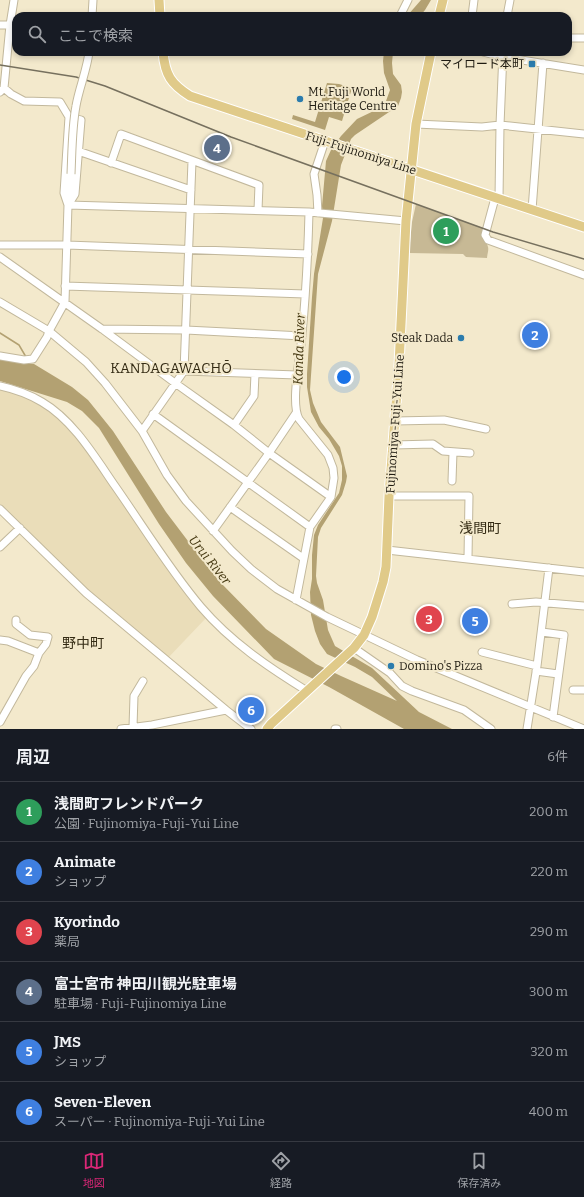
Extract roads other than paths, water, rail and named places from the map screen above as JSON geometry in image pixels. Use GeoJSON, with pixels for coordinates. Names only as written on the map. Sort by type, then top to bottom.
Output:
{"type":"FeatureCollection","features":[{"type":"Feature","properties":{"kind":"main road"},"geometry":{"type":"LineString","coordinates":[[159,0],[160,12]]}},
{"type":"Feature","properties":{"kind":"main road"},"geometry":{"type":"LineString","coordinates":[[440,12],[443,0]]}},
{"type":"Feature","properties":{"kind":"main road","name":"Fuji-Fujinomiya Line"},"geometry":{"type":"LineString","coordinates":[[163,56],[165,69],[170,78],[178,89],[190,96],[584,227]]}},
{"type":"Feature","properties":{"kind":"main road","name":"Fujinomiya-Fuji-Yui Line"},"geometry":{"type":"LineString","coordinates":[[267,729],[354,648],[364,634],[372,617],[383,582],[388,550],[389,496],[399,365],[406,221],[416,124],[430,56]]}},
{"type":"Feature","properties":{"kind":"street"},"geometry":{"type":"LineString","coordinates":[[14,0],[14,12]]}},
{"type":"Feature","properties":{"kind":"street"},"geometry":{"type":"LineString","coordinates":[[92,12],[93,0]]}},
{"type":"Feature","properties":{"kind":"street"},"geometry":{"type":"LineString","coordinates":[[402,12],[408,0]]}},
{"type":"Feature","properties":{"kind":"street"},"geometry":{"type":"LineString","coordinates":[[472,12],[474,0]]}},
{"type":"Feature","properties":{"kind":"street"},"geometry":{"type":"LineString","coordinates":[[508,12],[510,0]]}},
{"type":"Feature","properties":{"kind":"street"},"geometry":{"type":"LineString","coordinates":[[0,25],[12,25]]}},
{"type":"Feature","properties":{"kind":"street"},"geometry":{"type":"LineString","coordinates":[[12,31],[2,90],[24,101],[60,102],[69,117],[64,193],[68,205]]}},
{"type":"Feature","properties":{"kind":"street"},"geometry":{"type":"LineString","coordinates":[[572,38],[584,38]]}},
{"type":"Feature","properties":{"kind":"street"},"geometry":{"type":"LineString","coordinates":[[0,356],[24,360],[34,359],[65,302],[68,205],[76,107],[89,56]]}},
{"type":"Feature","properties":{"kind":"street"},"geometry":{"type":"LineString","coordinates":[[503,56],[497,198],[485,235],[488,240],[584,275]]}},
{"type":"Feature","properties":{"kind":"street"},"geometry":{"type":"LineString","coordinates":[[508,56],[584,70]]}},
{"type":"Feature","properties":{"kind":"street"},"geometry":{"type":"LineString","coordinates":[[532,210],[543,63]]}},
{"type":"Feature","properties":{"kind":"street"},"geometry":{"type":"LineString","coordinates":[[68,205],[75,194],[81,120],[69,117]]}},
{"type":"Feature","properties":{"kind":"street"},"geometry":{"type":"LineString","coordinates":[[416,124],[482,127],[500,125],[584,134]]}},
{"type":"Feature","properties":{"kind":"street"},"geometry":{"type":"LineString","coordinates":[[110,163],[121,134],[259,185],[258,210]]}},
{"type":"Feature","properties":{"kind":"street"},"geometry":{"type":"LineString","coordinates":[[320,213],[314,174],[325,141]]}},
{"type":"Feature","properties":{"kind":"street"},"geometry":{"type":"LineString","coordinates":[[78,151],[191,190]]}},
{"type":"Feature","properties":{"kind":"street"},"geometry":{"type":"LineString","coordinates":[[142,431],[184,370],[192,160]]}},
{"type":"Feature","properties":{"kind":"street"},"geometry":{"type":"LineString","coordinates":[[68,205],[309,212],[406,221]]}},
{"type":"Feature","properties":{"kind":"street"},"geometry":{"type":"LineString","coordinates":[[299,602],[303,558],[308,542],[310,527],[331,497],[334,478],[332,463],[328,455],[299,419],[296,413],[297,375],[302,336],[308,254],[309,212]]}},
{"type":"Feature","properties":{"kind":"street"},"geometry":{"type":"LineString","coordinates":[[0,245],[67,245],[308,254]]}},
{"type":"Feature","properties":{"kind":"street"},"geometry":{"type":"LineString","coordinates":[[0,257],[102,328],[234,425],[269,453],[331,497]]}},
{"type":"Feature","properties":{"kind":"street"},"geometry":{"type":"LineString","coordinates":[[65,286],[305,294]]}},
{"type":"Feature","properties":{"kind":"street"},"geometry":{"type":"LineString","coordinates":[[0,302],[49,331],[86,362],[142,431],[167,475],[186,501],[232,551],[251,569],[278,589],[327,617],[416,660],[584,729]]}},
{"type":"Feature","properties":{"kind":"street"},"geometry":{"type":"LineString","coordinates":[[102,328],[186,330],[302,336]]}},
{"type":"Feature","properties":{"kind":"street"},"geometry":{"type":"LineString","coordinates":[[184,370],[297,375]]}},
{"type":"Feature","properties":{"kind":"street"},"geometry":{"type":"LineString","coordinates":[[234,425],[254,396],[255,374]]}},
{"type":"Feature","properties":{"kind":"street"},"geometry":{"type":"LineString","coordinates":[[0,386],[9,388],[42,402],[56,412],[71,426],[82,438],[160,552],[201,607],[220,628],[264,664],[307,691]]}},
{"type":"Feature","properties":{"kind":"street"},"geometry":{"type":"LineString","coordinates":[[213,531],[296,413]]}},
{"type":"Feature","properties":{"kind":"street"},"geometry":{"type":"LineString","coordinates":[[154,414],[310,527]]}},
{"type":"Feature","properties":{"kind":"street"},"geometry":{"type":"LineString","coordinates":[[395,421],[444,420],[486,429]]}},
{"type":"Feature","properties":{"kind":"street"},"geometry":{"type":"LineString","coordinates":[[393,445],[433,444],[442,451],[470,453]]}},
{"type":"Feature","properties":{"kind":"street"},"geometry":{"type":"LineString","coordinates":[[452,481],[453,452]]}},
{"type":"Feature","properties":{"kind":"street"},"geometry":{"type":"LineString","coordinates":[[389,496],[470,496],[468,558]]}},
{"type":"Feature","properties":{"kind":"street"},"geometry":{"type":"LineString","coordinates":[[230,507],[303,558]]}},
{"type":"Feature","properties":{"kind":"street"},"geometry":{"type":"LineString","coordinates":[[0,509],[86,593],[250,729]]}},
{"type":"Feature","properties":{"kind":"street"},"geometry":{"type":"LineString","coordinates":[[0,548],[20,528]]}},
{"type":"Feature","properties":{"kind":"street"},"geometry":{"type":"LineString","coordinates":[[388,550],[584,572]]}},
{"type":"Feature","properties":{"kind":"street"},"geometry":{"type":"LineString","coordinates":[[527,729],[537,669],[549,568]]}},
{"type":"Feature","properties":{"kind":"street"},"geometry":{"type":"LineString","coordinates":[[512,604],[536,602],[584,606]]}},
{"type":"Feature","properties":{"kind":"street"},"geometry":{"type":"LineString","coordinates":[[0,722],[26,676],[34,666],[39,653],[46,644],[48,637],[30,634],[16,624],[16,620]]}},
{"type":"Feature","properties":{"kind":"street"},"geometry":{"type":"LineString","coordinates":[[542,632],[564,635],[553,717]]}},
{"type":"Feature","properties":{"kind":"street"},"geometry":{"type":"LineString","coordinates":[[0,640],[39,653]]}},
{"type":"Feature","properties":{"kind":"street"},"geometry":{"type":"LineString","coordinates":[[354,648],[390,673],[402,686],[464,710],[491,729]]}},
{"type":"Feature","properties":{"kind":"street"},"geometry":{"type":"LineString","coordinates":[[482,652],[558,674]]}},
{"type":"Feature","properties":{"kind":"street"},"geometry":{"type":"LineString","coordinates":[[133,727],[134,696],[143,681]]}},
{"type":"Feature","properties":{"kind":"street"},"geometry":{"type":"LineString","coordinates":[[573,690],[584,690]]}},
{"type":"Feature","properties":{"kind":"street"},"geometry":{"type":"LineString","coordinates":[[121,729],[152,725],[226,710]]}},
{"type":"Feature","properties":{"kind":"waterway"},"geometry":{"type":"LineString","coordinates":[[0,333],[19,345],[26,357]]}},
{"type":"Feature","properties":{"kind":"railway"},"geometry":{"type":"LineString","coordinates":[[0,65],[76,77],[105,86],[231,137],[493,232],[584,259]]}},
{"type":"Feature","properties":{"kind":"place","name":"マイロード本町"},"geometry":{"type":"Point","coordinates":[532,64]}},
{"type":"Feature","properties":{"kind":"place","name":"Mt. Fuji World Heritage Centre"},"geometry":{"type":"Point","coordinates":[300,99]}},
{"type":"Feature","properties":{"kind":"place","name":"富士宮市 神田川観光駐車場"},"geometry":{"type":"Point","coordinates":[217,148]}},
{"type":"Feature","properties":{"kind":"place","name":"浅間町フレンドパーク"},"geometry":{"type":"Point","coordinates":[446,231]}},
{"type":"Feature","properties":{"kind":"place","name":"Animate"},"geometry":{"type":"Point","coordinates":[535,335]}},
{"type":"Feature","properties":{"kind":"place","name":"Steak Dada"},"geometry":{"type":"Point","coordinates":[461,338]}},
{"type":"Feature","properties":{"kind":"place","name":"Kyorindo"},"geometry":{"type":"Point","coordinates":[429,619]}},
{"type":"Feature","properties":{"kind":"place","name":"JMS"},"geometry":{"type":"Point","coordinates":[475,621]}},
{"type":"Feature","properties":{"kind":"place","name":"Domino's Pizza"},"geometry":{"type":"Point","coordinates":[391,666]}},
{"type":"Feature","properties":{"kind":"place","name":"Seven-Eleven"},"geometry":{"type":"Point","coordinates":[251,710]}},
{"type":"Feature","properties":{"kind":"district","name":"KANDAGAWACHŌ"},"geometry":{"type":"Point","coordinates":[171,368]}},
{"type":"Feature","properties":{"kind":"district","name":"浅間町"},"geometry":{"type":"Point","coordinates":[480,528]}},
{"type":"Feature","properties":{"kind":"district","name":"野中町"},"geometry":{"type":"Point","coordinates":[83,643]}},
{"type":"Feature","properties":{"kind":"water label","name":"Kanda River"},"geometry":{"type":"Point","coordinates":[299,349]}},
{"type":"Feature","properties":{"kind":"water label","name":"Urui River"},"geometry":{"type":"Point","coordinates":[210,560]}}]}
